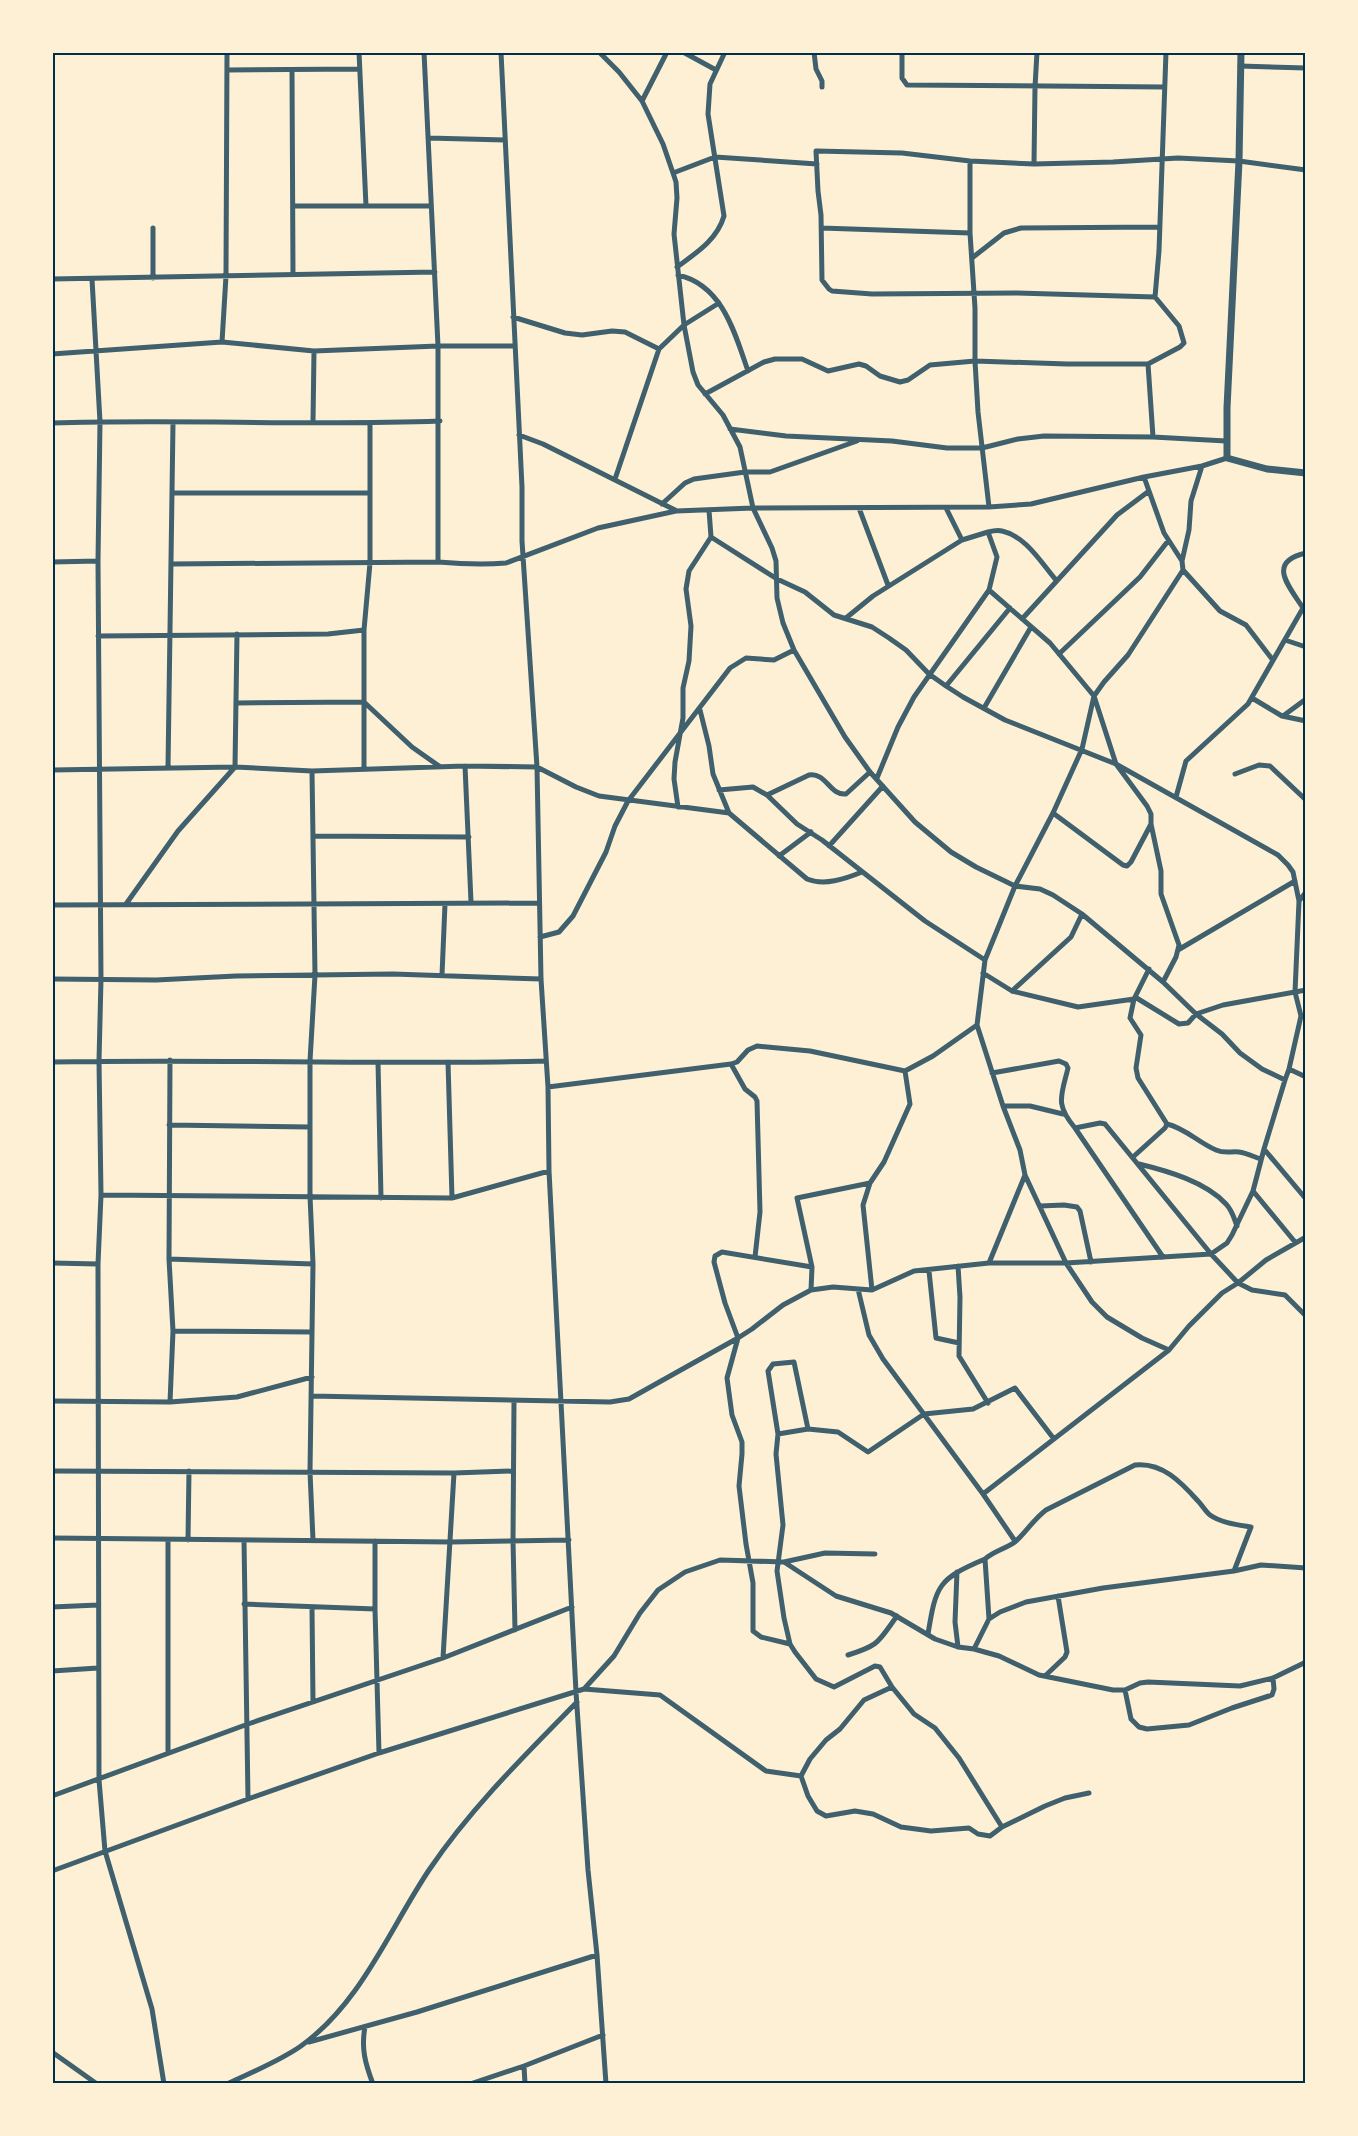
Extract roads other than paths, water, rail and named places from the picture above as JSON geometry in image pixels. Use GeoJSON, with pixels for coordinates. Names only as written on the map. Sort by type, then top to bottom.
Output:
{"type":"FeatureCollection","features":[{"type":"Feature","properties":{"kind":"street"},"geometry":{"type":"LineString","coordinates":[[222,342],[226,276],[227,52]]}},
{"type":"Feature","properties":{"kind":"street"},"geometry":{"type":"LineString","coordinates":[[359,52],[366,206]]}},
{"type":"Feature","properties":{"kind":"street"},"geometry":{"type":"LineString","coordinates":[[424,52],[438,346],[440,421],[438,562]]}},
{"type":"Feature","properties":{"kind":"street"},"geometry":{"type":"LineString","coordinates":[[501,52],[523,556],[537,766],[541,979],[548,1087],[549,1171],[568,1540],[588,1870],[597,1955],[606,2084]]}},
{"type":"Feature","properties":{"kind":"street"},"geometry":{"type":"LineString","coordinates":[[599,52],[642,101],[663,144],[676,182],[674,234],[684,325],[693,372],[698,385],[715,404],[740,447],[753,508],[776,561],[779,610],[794,650],[845,737],[870,772],[915,822],[951,852],[1015,886],[1040,890],[1082,914],[1149,969],[1196,1014],[1262,1069],[1286,1080]]}},
{"type":"Feature","properties":{"kind":"street"},"geometry":{"type":"LineString","coordinates":[[642,101],[667,52]]}},
{"type":"Feature","properties":{"kind":"street"},"geometry":{"type":"LineString","coordinates":[[683,52],[716,70]]}},
{"type":"Feature","properties":{"kind":"street"},"geometry":{"type":"LineString","coordinates":[[677,267],[704,247],[721,228],[724,216],[708,114],[710,84],[725,52]]}},
{"type":"Feature","properties":{"kind":"street"},"geometry":{"type":"LineString","coordinates":[[814,52],[816,69],[822,81],[822,87]]}},
{"type":"Feature","properties":{"kind":"street"},"geometry":{"type":"LineString","coordinates":[[902,52],[902,78],[907,85],[1164,87]]}},
{"type":"Feature","properties":{"kind":"street"},"geometry":{"type":"LineString","coordinates":[[1034,164],[1037,52]]}},
{"type":"Feature","properties":{"kind":"street"},"geometry":{"type":"LineString","coordinates":[[705,394],[775,359],[802,359],[828,371],[859,364],[880,376],[900,382],[908,380],[930,365],[975,361],[1148,364],[1180,347],[1184,343],[1179,326],[1155,297],[1160,227],[1166,52]]}},
{"type":"Feature","properties":{"kind":"street"},"geometry":{"type":"LineString","coordinates":[[1227,458],[1241,52]]}},
{"type":"Feature","properties":{"kind":"street"},"geometry":{"type":"LineString","coordinates":[[1240,66],[1305,68]]}},
{"type":"Feature","properties":{"kind":"street"},"geometry":{"type":"LineString","coordinates":[[227,70],[360,69]]}},
{"type":"Feature","properties":{"kind":"street"},"geometry":{"type":"LineString","coordinates":[[292,70],[293,275]]}},
{"type":"Feature","properties":{"kind":"street"},"geometry":{"type":"LineString","coordinates":[[428,138],[506,140]]}},
{"type":"Feature","properties":{"kind":"street"},"geometry":{"type":"LineString","coordinates":[[1155,297],[832,291],[822,279],[816,151],[902,153],[970,161],[1034,164],[1163,158],[1239,161],[1305,170]]}},
{"type":"Feature","properties":{"kind":"street"},"geometry":{"type":"LineString","coordinates":[[673,173],[715,157],[817,164]]}},
{"type":"Feature","properties":{"kind":"street"},"geometry":{"type":"LineString","coordinates":[[970,161],[975,361],[989,507]]}},
{"type":"Feature","properties":{"kind":"street"},"geometry":{"type":"LineString","coordinates":[[293,206],[431,206]]}},
{"type":"Feature","properties":{"kind":"street"},"geometry":{"type":"LineString","coordinates":[[972,258],[1004,233],[1021,228],[1160,227]]}},
{"type":"Feature","properties":{"kind":"street"},"geometry":{"type":"LineString","coordinates":[[153,228],[153,278]]}},
{"type":"Feature","properties":{"kind":"street"},"geometry":{"type":"LineString","coordinates":[[821,228],[970,233]]}},
{"type":"Feature","properties":{"kind":"street"},"geometry":{"type":"LineString","coordinates":[[52,279],[435,272]]}},
{"type":"Feature","properties":{"kind":"street"},"geometry":{"type":"LineString","coordinates":[[678,275],[690,278],[699,284],[726,312],[748,371]]}},
{"type":"Feature","properties":{"kind":"street"},"geometry":{"type":"LineString","coordinates":[[92,279],[100,422],[98,561],[101,979],[99,1061],[101,1195],[98,1264],[99,1780],[105,1851],[152,2009],[164,2084]]}},
{"type":"Feature","properties":{"kind":"street"},"geometry":{"type":"LineString","coordinates":[[615,479],[659,349],[684,325],[719,303]]}},
{"type":"Feature","properties":{"kind":"street"},"geometry":{"type":"LineString","coordinates":[[513,317],[564,333],[582,335],[612,331],[625,332],[659,349]]}},
{"type":"Feature","properties":{"kind":"street"},"geometry":{"type":"LineString","coordinates":[[52,354],[222,342],[314,351],[438,346],[514,346]]}},
{"type":"Feature","properties":{"kind":"street"},"geometry":{"type":"LineString","coordinates":[[313,422],[314,351]]}},
{"type":"Feature","properties":{"kind":"street"},"geometry":{"type":"LineString","coordinates":[[1148,364],[1153,437]]}},
{"type":"Feature","properties":{"kind":"street"},"geometry":{"type":"LineString","coordinates":[[52,423],[440,421]]}},
{"type":"Feature","properties":{"kind":"street"},"geometry":{"type":"LineString","coordinates":[[168,768],[173,423]]}},
{"type":"Feature","properties":{"kind":"street"},"geometry":{"type":"LineString","coordinates":[[364,768],[364,630],[370,563],[370,423]]}},
{"type":"Feature","properties":{"kind":"street"},"geometry":{"type":"LineString","coordinates":[[730,429],[786,436],[982,448],[1029,437],[1153,437],[1226,441]]}},
{"type":"Feature","properties":{"kind":"street"},"geometry":{"type":"LineString","coordinates":[[519,435],[615,479],[676,511]]}},
{"type":"Feature","properties":{"kind":"street"},"geometry":{"type":"LineString","coordinates":[[662,504],[685,483],[694,479],[745,472],[770,472],[862,439]]}},
{"type":"Feature","properties":{"kind":"street"},"geometry":{"type":"LineString","coordinates":[[171,564],[438,562],[476,566],[506,563],[598,528],[676,511],[753,508],[946,508],[1031,504],[1144,477],[1202,466],[1227,458],[1267,470],[1305,473]]}},
{"type":"Feature","properties":{"kind":"street"},"geometry":{"type":"LineString","coordinates":[[1202,466],[1191,501],[1190,530],[1182,561],[1183,570],[1220,612],[1246,625],[1272,659]]}},
{"type":"Feature","properties":{"kind":"street"},"geometry":{"type":"LineString","coordinates":[[1144,477],[1168,542],[1182,561]]}},
{"type":"Feature","properties":{"kind":"street"},"geometry":{"type":"LineString","coordinates":[[1022,619],[1117,515],[1149,491]]}},
{"type":"Feature","properties":{"kind":"street"},"geometry":{"type":"LineString","coordinates":[[172,493],[369,493]]}},
{"type":"Feature","properties":{"kind":"street"},"geometry":{"type":"LineString","coordinates":[[859,508],[888,585]]}},
{"type":"Feature","properties":{"kind":"street"},"geometry":{"type":"LineString","coordinates":[[946,508],[962,540]]}},
{"type":"Feature","properties":{"kind":"street"},"geometry":{"type":"LineString","coordinates":[[678,807],[674,778],[691,635],[687,582],[690,571],[711,537],[709,510]]}},
{"type":"Feature","properties":{"kind":"street"},"geometry":{"type":"LineString","coordinates":[[846,618],[888,585],[962,540],[988,532],[1002,531],[1020,540],[1030,548],[1056,580]]}},
{"type":"Feature","properties":{"kind":"street"},"geometry":{"type":"LineString","coordinates":[[877,778],[898,727],[929,674],[989,590],[997,557],[988,532]]}},
{"type":"Feature","properties":{"kind":"street"},"geometry":{"type":"LineString","coordinates":[[311,1396],[610,1402],[629,1399],[738,1338],[783,1305],[812,1290],[833,1287],[872,1290],[914,1272],[989,1263],[1091,1262],[1212,1254],[1227,1243],[1237,1226],[1253,1191],[1286,1080],[1301,1016],[1295,992],[1299,902],[1295,881],[1288,865],[1278,855],[1116,764],[1005,720],[946,686],[929,674],[906,650],[872,627],[834,615],[805,592],[777,579],[711,537]]}},
{"type":"Feature","properties":{"kind":"street"},"geometry":{"type":"LineString","coordinates":[[1059,654],[1140,577],[1168,542]]}},
{"type":"Feature","properties":{"kind":"street"},"geometry":{"type":"LineString","coordinates":[[1176,797],[1186,761],[1244,710],[1272,659],[1304,609],[1283,574],[1284,564],[1289,558],[1305,553]]}},
{"type":"Feature","properties":{"kind":"street"},"geometry":{"type":"LineString","coordinates":[[52,562],[98,561]]}},
{"type":"Feature","properties":{"kind":"street"},"geometry":{"type":"LineString","coordinates":[[1169,1350],[1142,1338],[1107,1317],[1092,1302],[1066,1263],[1024,1175],[1020,1150],[1003,1106],[977,1024],[985,960],[1015,886],[1053,813],[1082,749],[1094,696],[1128,655],[1183,570]]}},
{"type":"Feature","properties":{"kind":"street"},"geometry":{"type":"LineString","coordinates":[[989,590],[1059,654],[1094,696],[1116,764],[1147,806],[1161,871],[1161,894],[1179,945],[1163,982]]}},
{"type":"Feature","properties":{"kind":"street"},"geometry":{"type":"LineString","coordinates":[[946,686],[1010,608]]}},
{"type":"Feature","properties":{"kind":"street"},"geometry":{"type":"LineString","coordinates":[[984,708],[1031,627]]}},
{"type":"Feature","properties":{"kind":"street"},"geometry":{"type":"LineString","coordinates":[[98,636],[328,634],[364,630]]}},
{"type":"Feature","properties":{"kind":"street"},"geometry":{"type":"LineString","coordinates":[[126,904],[178,831],[234,767],[237,634]]}},
{"type":"Feature","properties":{"kind":"street"},"geometry":{"type":"LineString","coordinates":[[1286,640],[1305,647]]}},
{"type":"Feature","properties":{"kind":"street"},"geometry":{"type":"LineString","coordinates":[[540,937],[559,932],[573,916],[606,852],[615,826],[628,801],[730,668],[746,658],[774,660],[794,650]]}},
{"type":"Feature","properties":{"kind":"street"},"geometry":{"type":"LineString","coordinates":[[1251,698],[1282,716],[1305,722]]}},
{"type":"Feature","properties":{"kind":"street"},"geometry":{"type":"LineString","coordinates":[[1282,716],[1305,699]]}},
{"type":"Feature","properties":{"kind":"street"},"geometry":{"type":"LineString","coordinates":[[237,702],[364,702],[404,740],[440,767]]}},
{"type":"Feature","properties":{"kind":"street"},"geometry":{"type":"LineString","coordinates":[[700,710],[713,774],[729,813],[807,879],[813,881],[838,880],[862,872]]}},
{"type":"Feature","properties":{"kind":"street"},"geometry":{"type":"LineString","coordinates":[[1235,774],[1259,765],[1270,766],[1305,798]]}},
{"type":"Feature","properties":{"kind":"street"},"geometry":{"type":"LineString","coordinates":[[465,766],[471,902]]}},
{"type":"Feature","properties":{"kind":"street"},"geometry":{"type":"LineString","coordinates":[[52,770],[234,767],[312,771],[364,768],[537,766],[576,787],[599,796],[729,813]]}},
{"type":"Feature","properties":{"kind":"street"},"geometry":{"type":"LineString","coordinates":[[312,771],[315,975],[310,1060],[310,1196],[314,1264],[310,1472],[313,1540]]}},
{"type":"Feature","properties":{"kind":"street"},"geometry":{"type":"LineString","coordinates":[[767,795],[814,774],[838,793],[846,794],[870,772]]}},
{"type":"Feature","properties":{"kind":"street"},"geometry":{"type":"LineString","coordinates":[[830,846],[884,786]]}},
{"type":"Feature","properties":{"kind":"street"},"geometry":{"type":"LineString","coordinates":[[719,790],[753,787],[767,795],[788,816],[925,921],[985,960]]}},
{"type":"Feature","properties":{"kind":"street"},"geometry":{"type":"LineString","coordinates":[[1053,813],[1123,866],[1131,862],[1151,824]]}},
{"type":"Feature","properties":{"kind":"street"},"geometry":{"type":"LineString","coordinates":[[779,856],[811,832]]}},
{"type":"Feature","properties":{"kind":"street"},"geometry":{"type":"LineString","coordinates":[[313,836],[469,837]]}},
{"type":"Feature","properties":{"kind":"street"},"geometry":{"type":"LineString","coordinates":[[1178,950],[1295,881]]}},
{"type":"Feature","properties":{"kind":"street"},"geometry":{"type":"LineString","coordinates":[[1299,902],[1305,892]]}},
{"type":"Feature","properties":{"kind":"street"},"geometry":{"type":"LineString","coordinates":[[52,905],[539,903]]}},
{"type":"Feature","properties":{"kind":"street"},"geometry":{"type":"LineString","coordinates":[[442,975],[445,904]]}},
{"type":"Feature","properties":{"kind":"street"},"geometry":{"type":"LineString","coordinates":[[1012,991],[1071,937],[1082,914]]}},
{"type":"Feature","properties":{"kind":"street"},"geometry":{"type":"LineString","coordinates":[[1149,969],[1135,998],[1130,1018],[1141,1035],[1136,1073],[1167,1124],[1181,1128],[1199,1142],[1217,1151],[1224,1153],[1236,1151],[1261,1159]]}},
{"type":"Feature","properties":{"kind":"street"},"geometry":{"type":"LineString","coordinates":[[983,973],[1012,991],[1078,1007],[1135,998],[1179,1024],[1188,1023],[1196,1014],[1223,1005],[1305,990]]}},
{"type":"Feature","properties":{"kind":"street"},"geometry":{"type":"LineString","coordinates":[[52,979],[156,980],[315,975],[442,975],[541,979]]}},
{"type":"Feature","properties":{"kind":"street"},"geometry":{"type":"LineString","coordinates":[[548,1087],[731,1064],[737,1062],[748,1050],[757,1046],[810,1051],[905,1071],[933,1056],[977,1024]]}},
{"type":"Feature","properties":{"kind":"street"},"geometry":{"type":"LineString","coordinates":[[170,1060],[169,1259],[173,1331],[170,1402]]}},
{"type":"Feature","properties":{"kind":"street"},"geometry":{"type":"LineString","coordinates":[[992,1073],[1059,1060],[1063,1062],[1068,1068],[1060,1099],[1063,1114],[1075,1128],[1163,1257]]}},
{"type":"Feature","properties":{"kind":"street"},"geometry":{"type":"LineString","coordinates":[[52,1062],[546,1061]]}},
{"type":"Feature","properties":{"kind":"street"},"geometry":{"type":"LineString","coordinates":[[378,1062],[381,1198]]}},
{"type":"Feature","properties":{"kind":"street"},"geometry":{"type":"LineString","coordinates":[[448,1062],[452,1198]]}},
{"type":"Feature","properties":{"kind":"street"},"geometry":{"type":"LineString","coordinates":[[731,1064],[745,1089],[757,1101],[760,1212],[754,1257]]}},
{"type":"Feature","properties":{"kind":"street"},"geometry":{"type":"LineString","coordinates":[[1289,1069],[1305,1077]]}},
{"type":"Feature","properties":{"kind":"street"},"geometry":{"type":"LineString","coordinates":[[872,1290],[864,1205],[870,1183],[884,1162],[910,1104],[905,1071]]}},
{"type":"Feature","properties":{"kind":"street"},"geometry":{"type":"LineString","coordinates":[[1003,1106],[1030,1106],[1063,1114]]}},
{"type":"Feature","properties":{"kind":"street"},"geometry":{"type":"LineString","coordinates":[[1075,1128],[1105,1124],[1238,1283],[1252,1290],[1285,1295],[1305,1316]]}},
{"type":"Feature","properties":{"kind":"street"},"geometry":{"type":"LineString","coordinates":[[1133,1157],[1167,1124]]}},
{"type":"Feature","properties":{"kind":"street"},"geometry":{"type":"LineString","coordinates":[[169,1125],[310,1127]]}},
{"type":"Feature","properties":{"kind":"street"},"geometry":{"type":"LineString","coordinates":[[1264,1149],[1305,1198]]}},
{"type":"Feature","properties":{"kind":"street"},"geometry":{"type":"LineString","coordinates":[[1139,1164],[1168,1172],[1208,1190],[1226,1203],[1237,1226]]}},
{"type":"Feature","properties":{"kind":"street"},"geometry":{"type":"LineString","coordinates":[[101,1195],[452,1198],[549,1171]]}},
{"type":"Feature","properties":{"kind":"street"},"geometry":{"type":"LineString","coordinates":[[989,1263],[1024,1175]]}},
{"type":"Feature","properties":{"kind":"street"},"geometry":{"type":"LineString","coordinates":[[812,1290],[812,1267],[797,1198],[870,1183]]}},
{"type":"Feature","properties":{"kind":"street"},"geometry":{"type":"LineString","coordinates":[[1253,1191],[1295,1242]]}},
{"type":"Feature","properties":{"kind":"street"},"geometry":{"type":"LineString","coordinates":[[1040,1206],[1064,1204],[1077,1207],[1080,1211],[1091,1262]]}},
{"type":"Feature","properties":{"kind":"street"},"geometry":{"type":"LineString","coordinates":[[983,1494],[1169,1350],[1222,1293],[1266,1260],[1305,1237]]}},
{"type":"Feature","properties":{"kind":"street"},"geometry":{"type":"LineString","coordinates":[[790,1644],[761,1637],[753,1631],[753,1583],[739,1486],[742,1442],[732,1415],[727,1378],[738,1338],[725,1304],[714,1262],[715,1256],[722,1252],[812,1267]]}},
{"type":"Feature","properties":{"kind":"street"},"geometry":{"type":"LineString","coordinates":[[169,1259],[314,1264]]}},
{"type":"Feature","properties":{"kind":"street"},"geometry":{"type":"LineString","coordinates":[[52,1263],[98,1264]]}},
{"type":"Feature","properties":{"kind":"street"},"geometry":{"type":"LineString","coordinates":[[958,1266],[959,1356],[988,1403]]}},
{"type":"Feature","properties":{"kind":"street"},"geometry":{"type":"LineString","coordinates":[[929,1271],[936,1338],[959,1343]]}},
{"type":"Feature","properties":{"kind":"street"},"geometry":{"type":"LineString","coordinates":[[858,1289],[869,1335],[883,1359],[1015,1541]]}},
{"type":"Feature","properties":{"kind":"street"},"geometry":{"type":"LineString","coordinates":[[173,1331],[311,1332]]}},
{"type":"Feature","properties":{"kind":"street"},"geometry":{"type":"LineString","coordinates":[[808,1429],[794,1362],[773,1364],[768,1371],[778,1434],[776,1454],[783,1525],[779,1594],[790,1644],[816,1679],[834,1687],[878,1666],[881,1668],[892,1688],[914,1714],[935,1728],[953,1750],[1002,1827]]}},
{"type":"Feature","properties":{"kind":"street"},"geometry":{"type":"LineString","coordinates":[[52,1401],[170,1402],[237,1398],[312,1377]]}},
{"type":"Feature","properties":{"kind":"street"},"geometry":{"type":"LineString","coordinates":[[778,1434],[808,1429],[838,1432],[868,1452],[924,1414],[973,1409],[1015,1388],[1054,1439]]}},
{"type":"Feature","properties":{"kind":"street"},"geometry":{"type":"LineString","coordinates":[[514,1401],[515,1630]]}},
{"type":"Feature","properties":{"kind":"street"},"geometry":{"type":"LineString","coordinates":[[928,1634],[933,1602],[942,1584],[957,1572],[1015,1541],[1046,1510],[1135,1465],[1143,1464],[1164,1470],[1180,1483],[1211,1516],[1251,1527],[1234,1571]]}},
{"type":"Feature","properties":{"kind":"street"},"geometry":{"type":"LineString","coordinates":[[52,1471],[453,1473],[513,1471]]}},
{"type":"Feature","properties":{"kind":"street"},"geometry":{"type":"LineString","coordinates":[[188,1540],[189,1471]]}},
{"type":"Feature","properties":{"kind":"street"},"geometry":{"type":"LineString","coordinates":[[443,1658],[453,1473]]}},
{"type":"Feature","properties":{"kind":"street"},"geometry":{"type":"LineString","coordinates":[[52,1538],[451,1542],[568,1540]]}},
{"type":"Feature","properties":{"kind":"street"},"geometry":{"type":"LineString","coordinates":[[168,1540],[168,1753]]}},
{"type":"Feature","properties":{"kind":"street"},"geometry":{"type":"LineString","coordinates":[[244,1540],[248,1799]]}},
{"type":"Feature","properties":{"kind":"street"},"geometry":{"type":"LineString","coordinates":[[375,1541],[379,1753]]}},
{"type":"Feature","properties":{"kind":"street"},"geometry":{"type":"LineString","coordinates":[[584,1689],[614,1656],[639,1613],[658,1590],[685,1572],[720,1560],[781,1562],[825,1552],[875,1554]]}},
{"type":"Feature","properties":{"kind":"street"},"geometry":{"type":"LineString","coordinates":[[974,1649],[989,1619],[985,1559]]}},
{"type":"Feature","properties":{"kind":"street"},"geometry":{"type":"LineString","coordinates":[[781,1562],[836,1596],[897,1616],[928,1634],[958,1647],[974,1649],[1019,1664],[1045,1676],[1095,1688],[1125,1690],[1140,1683],[1240,1686],[1273,1678],[1305,1662]]}},
{"type":"Feature","properties":{"kind":"street"},"geometry":{"type":"LineString","coordinates":[[989,1619],[1026,1602],[1103,1588],[1234,1571],[1261,1565],[1305,1568]]}},
{"type":"Feature","properties":{"kind":"street"},"geometry":{"type":"LineString","coordinates":[[957,1572],[955,1622],[958,1647]]}},
{"type":"Feature","properties":{"kind":"street"},"geometry":{"type":"LineString","coordinates":[[1045,1676],[1065,1657],[1067,1652],[1058,1596]]}},
{"type":"Feature","properties":{"kind":"street"},"geometry":{"type":"LineString","coordinates":[[244,1604],[375,1609]]}},
{"type":"Feature","properties":{"kind":"street"},"geometry":{"type":"LineString","coordinates":[[52,1607],[98,1605]]}},
{"type":"Feature","properties":{"kind":"street"},"geometry":{"type":"LineString","coordinates":[[52,1796],[248,1724],[443,1658],[572,1607]]}},
{"type":"Feature","properties":{"kind":"street"},"geometry":{"type":"LineString","coordinates":[[312,1608],[313,1702]]}},
{"type":"Feature","properties":{"kind":"street"},"geometry":{"type":"LineString","coordinates":[[848,1655],[879,1642],[897,1616]]}},
{"type":"Feature","properties":{"kind":"street"},"geometry":{"type":"LineString","coordinates":[[52,1671],[98,1668]]}},
{"type":"Feature","properties":{"kind":"street"},"geometry":{"type":"LineString","coordinates":[[1125,1690],[1131,1719],[1139,1727],[1147,1729],[1189,1725],[1272,1695],[1273,1678]]}},
{"type":"Feature","properties":{"kind":"street"},"geometry":{"type":"LineString","coordinates":[[892,1688],[864,1700],[840,1729],[826,1740],[810,1759],[801,1776],[808,1796],[817,1811],[826,1816],[855,1811],[873,1814],[901,1827],[930,1831],[969,1828],[990,1836],[1002,1827],[1065,1798],[1089,1793]]}},
{"type":"Feature","properties":{"kind":"street"},"geometry":{"type":"LineString","coordinates":[[52,1871],[379,1753],[584,1689],[660,1695],[766,1771],[801,1776]]}},
{"type":"Feature","properties":{"kind":"street"},"geometry":{"type":"LineString","coordinates":[[227,2084],[276,2061],[304,2043],[336,2015],[354,1992],[429,1870],[466,1820],[504,1776],[577,1702]]}},
{"type":"Feature","properties":{"kind":"street"},"geometry":{"type":"LineString","coordinates":[[304,2043],[365,2027],[597,1955]]}},
{"type":"Feature","properties":{"kind":"street"},"geometry":{"type":"LineString","coordinates":[[365,2027],[363,2047],[365,2062],[373,2084]]}},
{"type":"Feature","properties":{"kind":"street"},"geometry":{"type":"LineString","coordinates":[[470,2084],[603,2035]]}},
{"type":"Feature","properties":{"kind":"street"},"geometry":{"type":"LineString","coordinates":[[52,2052],[96,2084]]}},
{"type":"Feature","properties":{"kind":"street"},"geometry":{"type":"LineString","coordinates":[[524,2066],[525,2084]]}}]}
